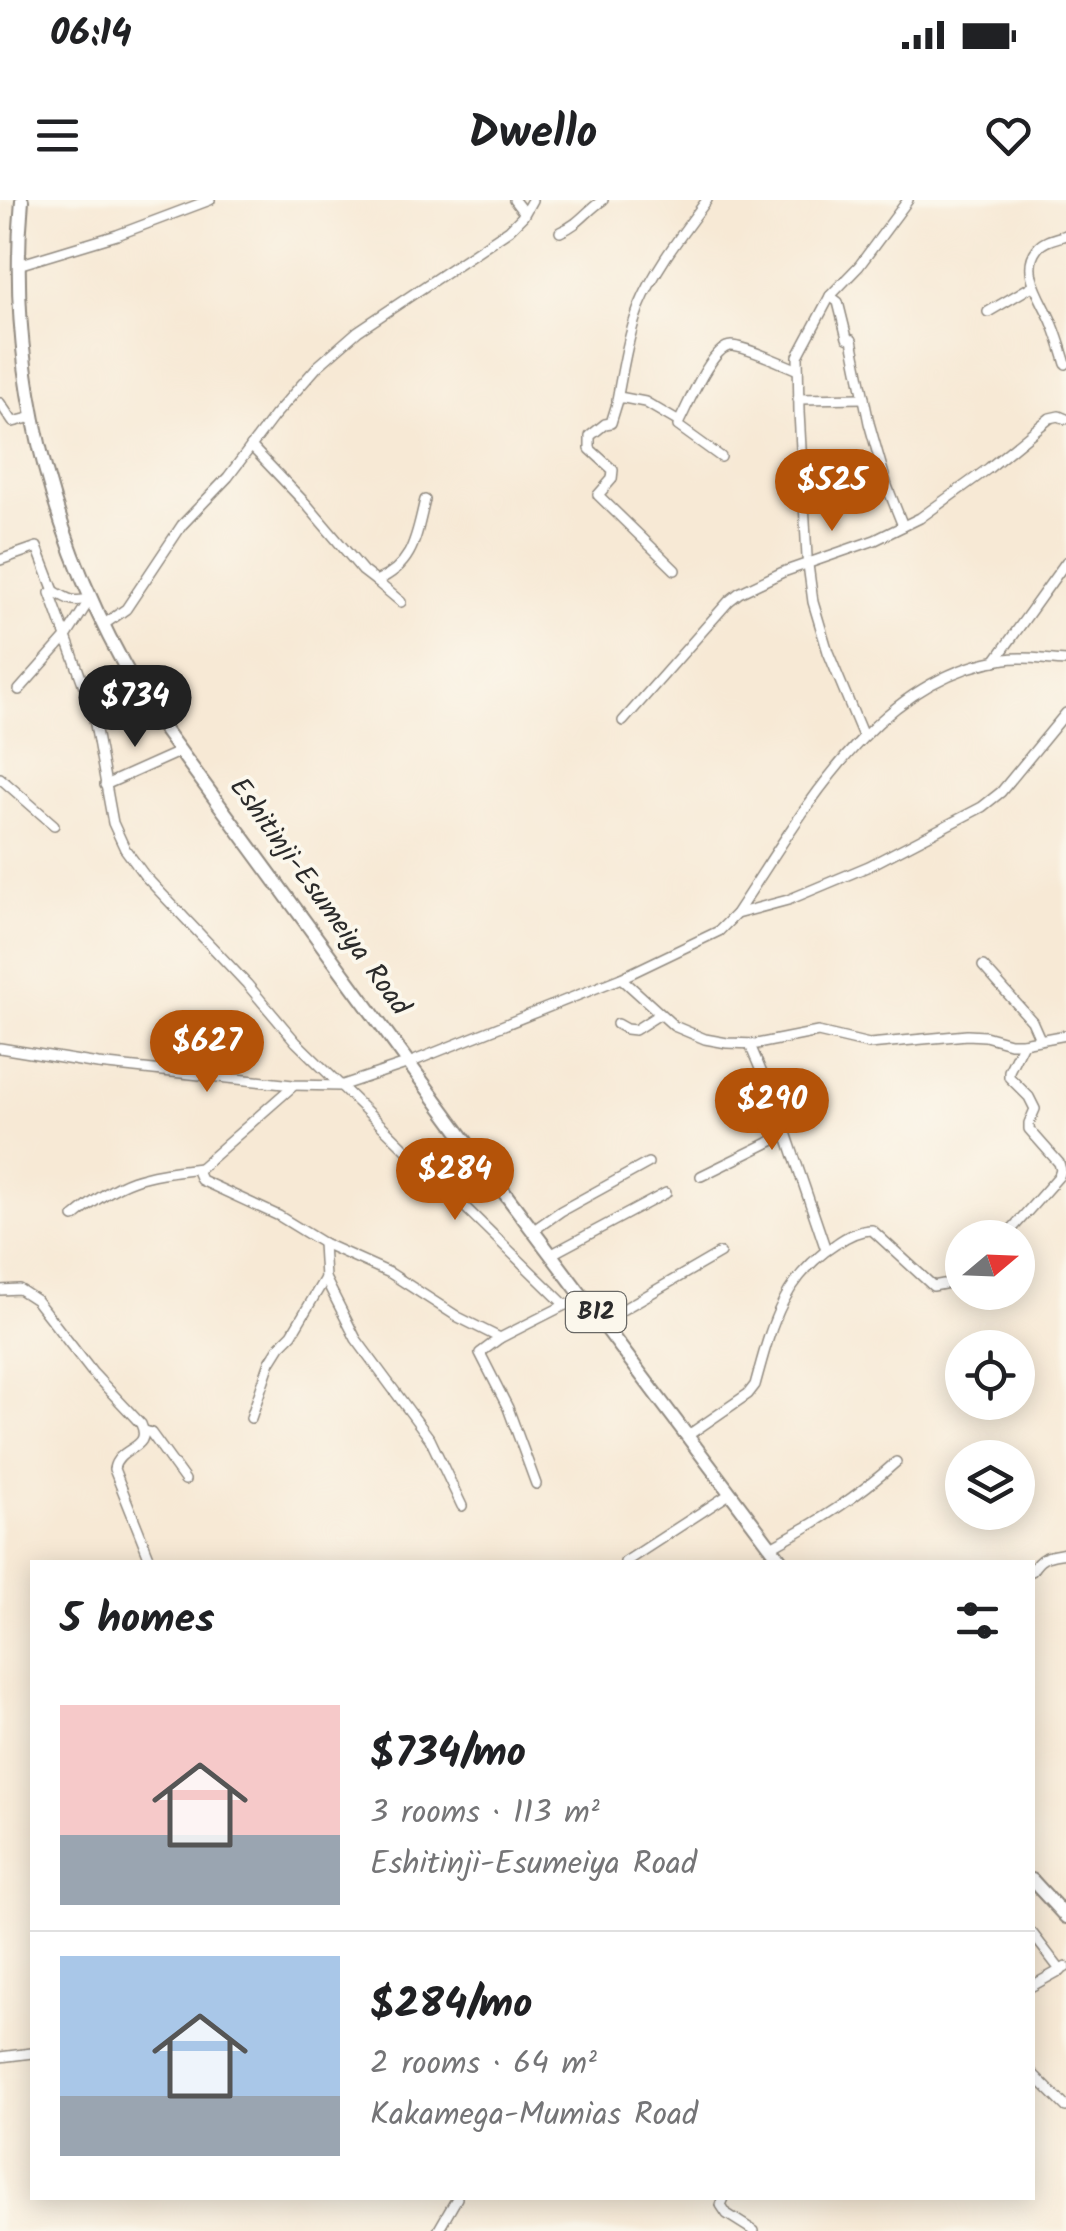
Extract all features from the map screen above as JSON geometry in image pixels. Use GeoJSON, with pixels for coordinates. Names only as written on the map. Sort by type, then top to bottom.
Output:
{"type":"FeatureCollection","features":[{"type":"Feature","properties":{"kind":"highway","name":"Eshitinji-Esumeiya Road"},"geometry":{"type":"LineString","coordinates":[[22,200],[18,265],[26,379],[56,508],[90,598],[131,679],[181,752],[409,1063]]}},
{"type":"Feature","properties":{"kind":"highway","name":"B12"},"geometry":{"type":"LineString","coordinates":[[409,1063],[781,1560]]}},
{"type":"Feature","properties":{"kind":"highway"},"geometry":{"type":"LineString","coordinates":[[1035,1883],[1066,1917]]}},
{"type":"Feature","properties":{"kind":"street"},"geometry":{"type":"LineString","coordinates":[[18,265],[117,235],[210,200]]}},
{"type":"Feature","properties":{"kind":"street"},"geometry":{"type":"LineString","coordinates":[[514,200],[524,213]]}},
{"type":"Feature","properties":{"kind":"street"},"geometry":{"type":"LineString","coordinates":[[103,625],[126,609],[182,525],[228,477],[318,366],[358,330],[509,230],[532,200]]}},
{"type":"Feature","properties":{"kind":"street"},"geometry":{"type":"LineString","coordinates":[[560,232],[576,225],[604,200]]}},
{"type":"Feature","properties":{"kind":"street"},"geometry":{"type":"LineString","coordinates":[[675,570],[598,495],[613,476],[612,470],[590,449],[590,436],[611,423],[640,306],[660,266],[707,200]]}},
{"type":"Feature","properties":{"kind":"street"},"geometry":{"type":"LineString","coordinates":[[864,736],[828,652],[814,602],[807,563],[798,370],[800,350],[830,296],[860,266],[908,200]]}},
{"type":"Feature","properties":{"kind":"street"},"geometry":{"type":"LineString","coordinates":[[1066,235],[1043,243],[1035,250],[1031,263],[1034,286],[1066,364]]}},
{"type":"Feature","properties":{"kind":"street"},"geometry":{"type":"LineString","coordinates":[[988,312],[1034,286]]}},
{"type":"Feature","properties":{"kind":"street"},"geometry":{"type":"LineString","coordinates":[[830,296],[838,302],[847,338],[852,340],[887,486],[902,526]]}},
{"type":"Feature","properties":{"kind":"street"},"geometry":{"type":"LineString","coordinates":[[721,457],[678,426],[713,358],[722,348],[734,345],[798,370]]}},
{"type":"Feature","properties":{"kind":"street"},"geometry":{"type":"LineString","coordinates":[[616,400],[619,396],[646,402],[679,422]]}},
{"type":"Feature","properties":{"kind":"street"},"geometry":{"type":"LineString","coordinates":[[798,399],[864,398]]}},
{"type":"Feature","properties":{"kind":"street"},"geometry":{"type":"LineString","coordinates":[[0,403],[12,422],[33,417]]}},
{"type":"Feature","properties":{"kind":"street"},"geometry":{"type":"LineString","coordinates":[[623,722],[740,592],[875,540],[920,518],[1050,418],[1066,419]]}},
{"type":"Feature","properties":{"kind":"street"},"geometry":{"type":"LineString","coordinates":[[251,446],[364,572],[401,602]]}},
{"type":"Feature","properties":{"kind":"street"},"geometry":{"type":"LineString","coordinates":[[376,580],[392,574],[404,562],[415,542],[425,500]]}},
{"type":"Feature","properties":{"kind":"street"},"geometry":{"type":"LineString","coordinates":[[0,560],[36,547],[54,591],[80,602],[90,598]]}},
{"type":"Feature","properties":{"kind":"street"},"geometry":{"type":"LineString","coordinates":[[995,661],[1066,562]]}},
{"type":"Feature","properties":{"kind":"street"},"geometry":{"type":"LineString","coordinates":[[54,591],[50,593],[92,708],[113,824],[125,849],[296,1042],[565,1306]]}},
{"type":"Feature","properties":{"kind":"street"},"geometry":{"type":"LineString","coordinates":[[19,690],[66,637],[90,598]]}},
{"type":"Feature","properties":{"kind":"street"},"geometry":{"type":"LineString","coordinates":[[0,1048],[98,1064],[293,1085],[340,1086],[409,1063],[621,978],[719,931],[736,914],[840,762],[864,736],[931,685],[995,661],[1034,657],[1066,661]]}},
{"type":"Feature","properties":{"kind":"street"},"geometry":{"type":"LineString","coordinates":[[736,914],[788,900],[854,872],[982,808],[1001,792],[1066,713]]}},
{"type":"Feature","properties":{"kind":"street"},"geometry":{"type":"LineString","coordinates":[[105,785],[181,752]]}},
{"type":"Feature","properties":{"kind":"street"},"geometry":{"type":"LineString","coordinates":[[0,778],[54,825]]}},
{"type":"Feature","properties":{"kind":"street"},"geometry":{"type":"LineString","coordinates":[[983,966],[1032,1021],[1040,1039]]}},
{"type":"Feature","properties":{"kind":"street"},"geometry":{"type":"LineString","coordinates":[[621,978],[674,1026],[727,1043],[750,1045],[818,1032],[869,1044],[966,1035],[1022,1043],[1066,1035]]}},
{"type":"Feature","properties":{"kind":"street"},"geometry":{"type":"LineString","coordinates":[[616,1024],[635,1030],[660,1014]]}},
{"type":"Feature","properties":{"kind":"street"},"geometry":{"type":"LineString","coordinates":[[1020,1220],[1061,1170],[1028,1130],[1036,1109],[1009,1078],[1008,1071],[1022,1043]]}},
{"type":"Feature","properties":{"kind":"street"},"geometry":{"type":"LineString","coordinates":[[750,1045],[826,1250]]}},
{"type":"Feature","properties":{"kind":"street"},"geometry":{"type":"LineString","coordinates":[[293,1085],[200,1168],[198,1174],[205,1183],[280,1216],[500,1338]]}},
{"type":"Feature","properties":{"kind":"street"},"geometry":{"type":"LineString","coordinates":[[702,1176],[786,1134]]}},
{"type":"Feature","properties":{"kind":"street"},"geometry":{"type":"LineString","coordinates":[[534,1230],[648,1163]]}},
{"type":"Feature","properties":{"kind":"street"},"geometry":{"type":"LineString","coordinates":[[74,1217],[101,1194],[123,1183],[200,1168]]}},
{"type":"Feature","properties":{"kind":"street"},"geometry":{"type":"LineString","coordinates":[[552,1254],[666,1193]]}},
{"type":"Feature","properties":{"kind":"street"},"geometry":{"type":"LineString","coordinates":[[687,1436],[748,1394],[778,1307],[798,1276],[826,1250],[852,1234],[872,1230],[933,1286],[945,1284]]}},
{"type":"Feature","properties":{"kind":"street"},"geometry":{"type":"LineString","coordinates":[[323,1243],[324,1278],[356,1339],[430,1439],[462,1506]]}},
{"type":"Feature","properties":{"kind":"street"},"geometry":{"type":"LineString","coordinates":[[603,1321],[720,1253]]}},
{"type":"Feature","properties":{"kind":"street"},"geometry":{"type":"LineString","coordinates":[[251,1418],[270,1362],[292,1334],[324,1278]]}},
{"type":"Feature","properties":{"kind":"street"},"geometry":{"type":"LineString","coordinates":[[0,1290],[19,1289],[36,1300],[92,1372],[141,1424],[141,1442],[119,1456],[114,1469],[150,1560]]}},
{"type":"Feature","properties":{"kind":"street"},"geometry":{"type":"LineString","coordinates":[[536,1484],[508,1408],[480,1353],[528,1322],[588,1301]]}},
{"type":"Feature","properties":{"kind":"street"},"geometry":{"type":"LineString","coordinates":[[144,1431],[151,1434],[185,1480]]}},
{"type":"Feature","properties":{"kind":"street"},"geometry":{"type":"LineString","coordinates":[[771,1547],[850,1501],[896,1462]]}},
{"type":"Feature","properties":{"kind":"street"},"geometry":{"type":"LineString","coordinates":[[627,1560],[731,1493]]}},
{"type":"Feature","properties":{"kind":"street"},"geometry":{"type":"LineString","coordinates":[[1035,1566],[1039,1559],[1066,1553]]}},
{"type":"Feature","properties":{"kind":"street"},"geometry":{"type":"LineString","coordinates":[[1035,1936],[1063,1969],[1035,1984]]}},
{"type":"Feature","properties":{"kind":"street"},"geometry":{"type":"LineString","coordinates":[[0,2057],[30,2053]]}},
{"type":"Feature","properties":{"kind":"street"},"geometry":{"type":"LineString","coordinates":[[1035,2076],[1066,2108]]}},
{"type":"Feature","properties":{"kind":"street"},"geometry":{"type":"LineString","coordinates":[[438,2231],[456,2200]]}},
{"type":"Feature","properties":{"kind":"street"},"geometry":{"type":"LineString","coordinates":[[723,2200],[725,2212],[754,2231]]}},
{"type":"Feature","properties":{"kind":"street"},"geometry":{"type":"LineString","coordinates":[[445,2219],[446,2231]]}}]}
